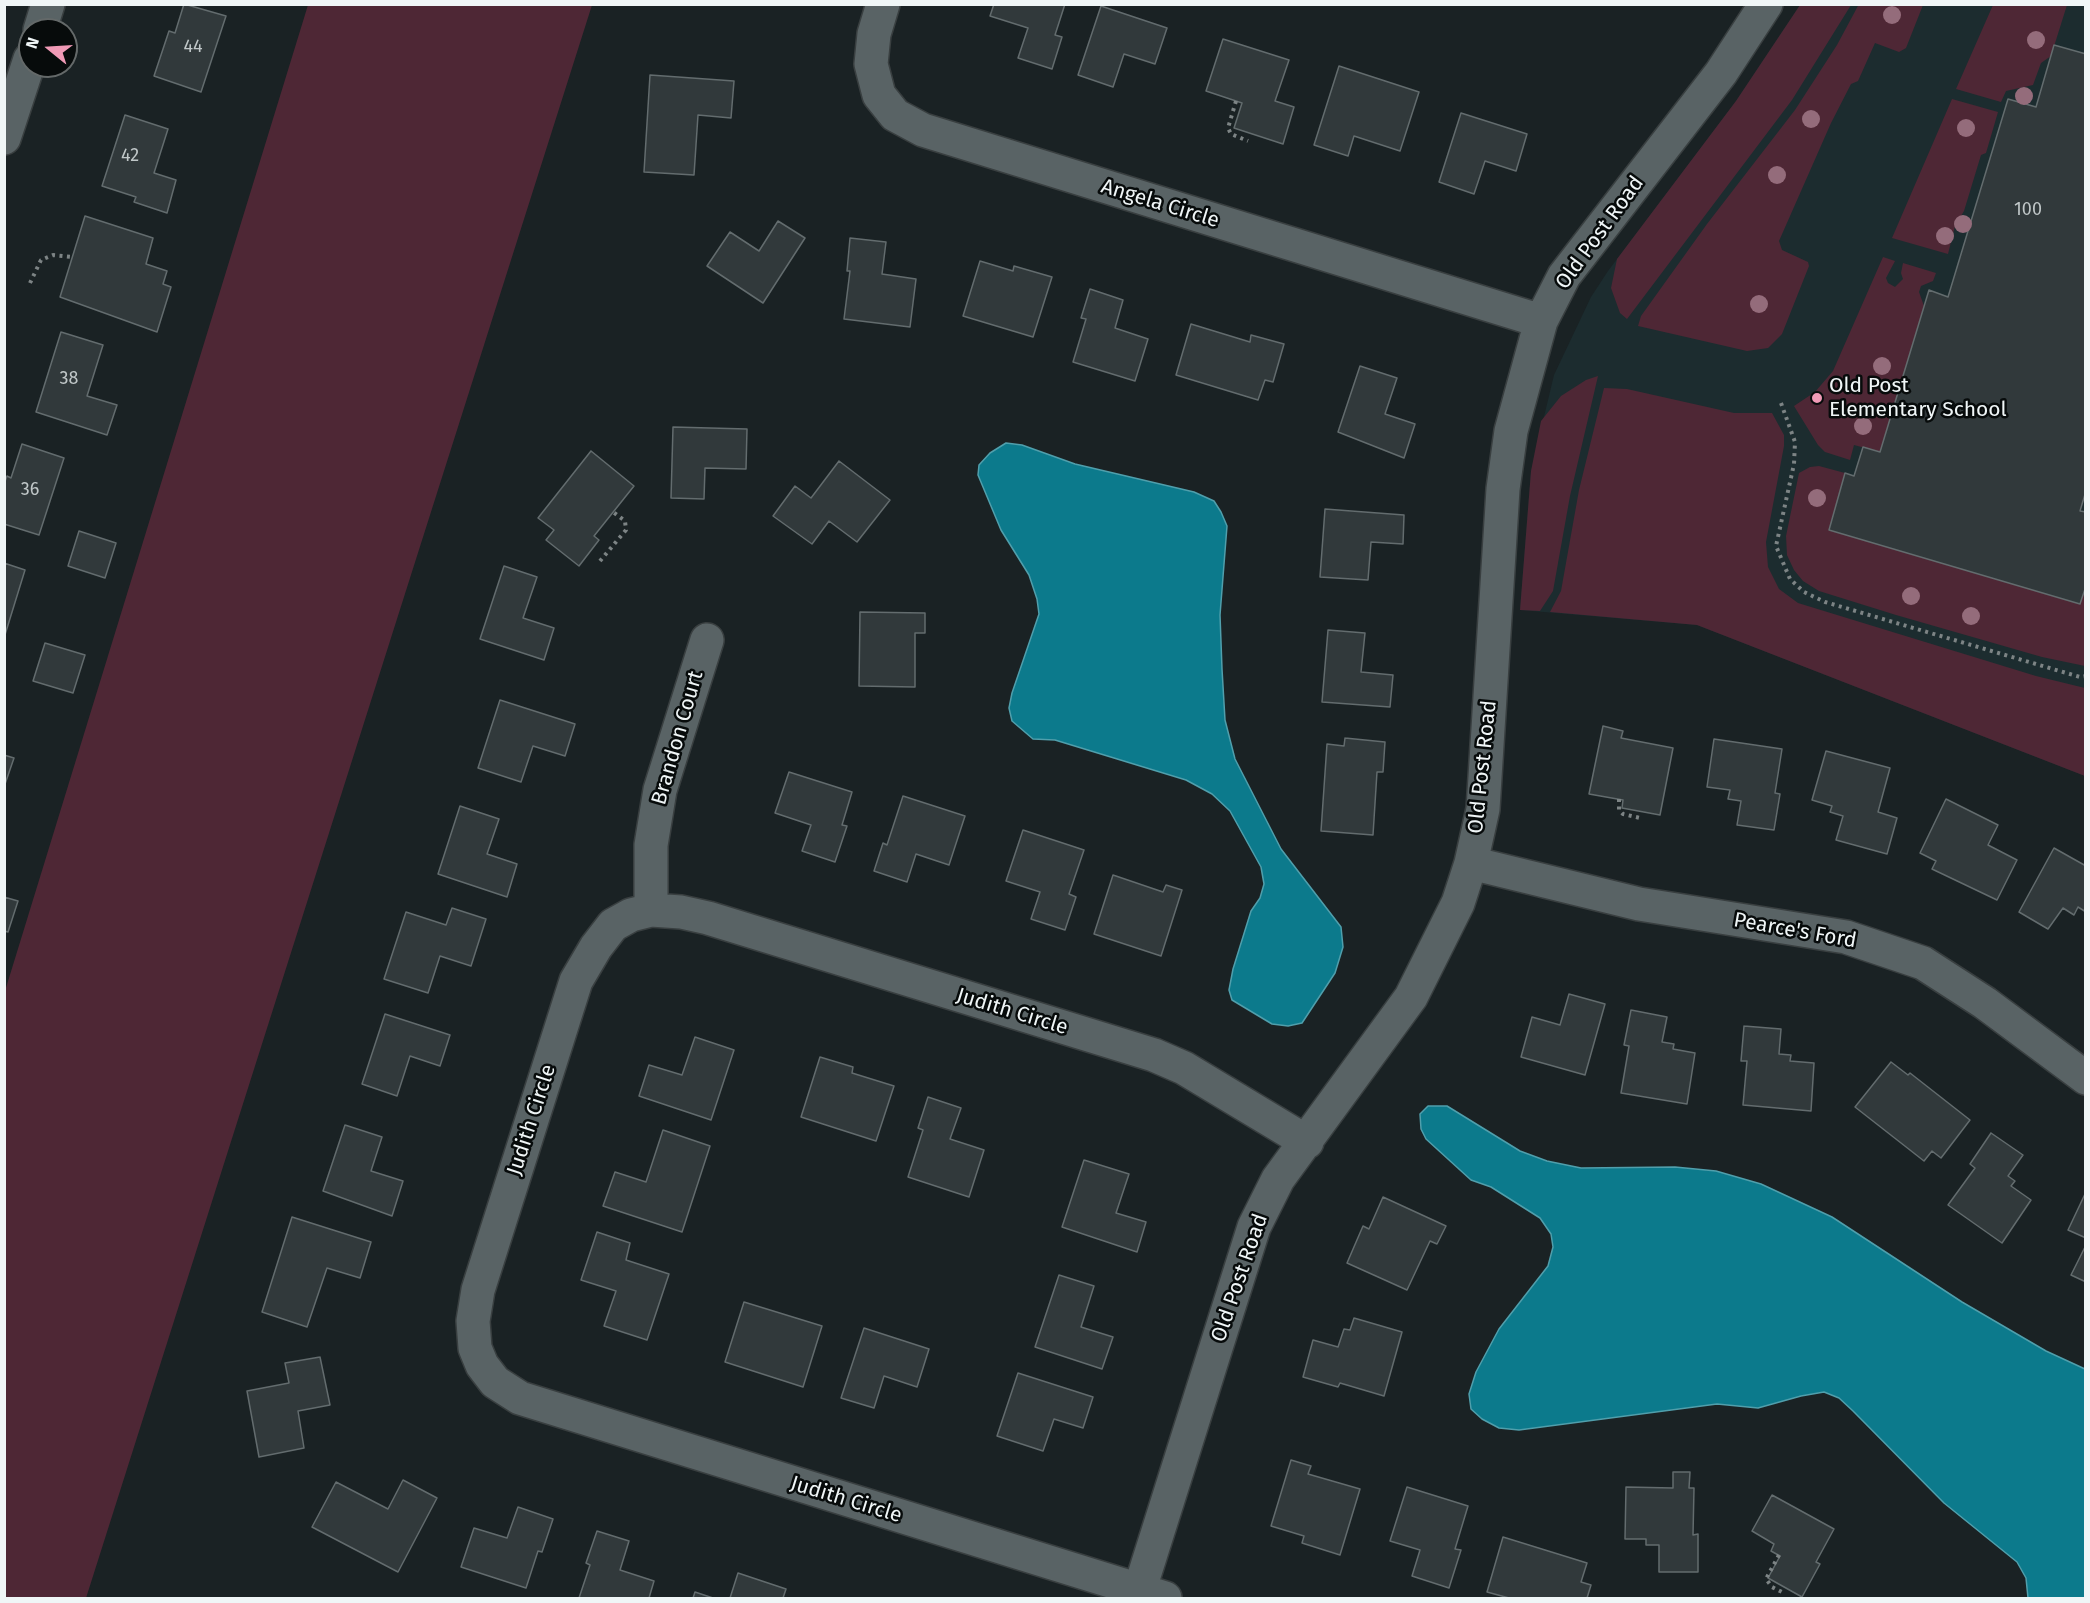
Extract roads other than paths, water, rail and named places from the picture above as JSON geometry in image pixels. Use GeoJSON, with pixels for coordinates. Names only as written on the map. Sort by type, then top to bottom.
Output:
{"type":"FeatureCollection","features":[{"type":"Feature","properties":{"kind":"street","name":"Angela Circle"},"geometry":{"type":"LineString","coordinates":[[883,4],[874,34],[870,64],[879,95],[895,115],[923,130],[1541,321]]}},
{"type":"Feature","properties":{"kind":"street","name":"Old Post Road"},"geometry":{"type":"LineString","coordinates":[[1147,1596],[1254,1227],[1278,1179],[1307,1143],[1411,997],[1440,943],[1471,863],[1483,809],[1503,489],[1510,431],[1541,321],[1564,276],[1721,73],[1766,4]]}},
{"type":"Feature","properties":{"kind":"street"},"geometry":{"type":"LineString","coordinates":[[4,138],[24,78]]}},
{"type":"Feature","properties":{"kind":"street","name":"Brandon Court"},"geometry":{"type":"LineString","coordinates":[[651,910],[651,845],[660,790],[706,640]]}},
{"type":"Feature","properties":{"kind":"street","name":"Pearce's Ford"},"geometry":{"type":"LineString","coordinates":[[1471,863],[1640,904],[1857,940],[1923,963],[1985,1003],[2085,1078]]}},
{"type":"Feature","properties":{"kind":"street","name":"Judith Circle"},"geometry":{"type":"LineString","coordinates":[[1147,1596],[547,1408],[512,1393],[495,1382],[482,1365],[475,1348],[473,1321],[478,1290],[576,981],[596,946],[613,926],[631,915],[651,910],[681,912],[708,918],[1154,1055],[1184,1068],[1307,1143]]}},
{"type":"Feature","properties":{"kind":"water"},"geometry":{"type":"Polygon","coordinates":[[[1006,443],[1022,445],[1075,464],[1194,492],[1214,501],[1221,512],[1227,526],[1220,615],[1222,669],[1225,720],[1235,759],[1281,849],[1341,927],[1343,947],[1335,973],[1302,1023],[1288,1026],[1272,1024],[1232,1000],[1229,990],[1233,969],[1251,911],[1260,898],[1264,884],[1261,867],[1230,811],[1212,794],[1186,780],[1055,740],[1033,739],[1012,721],[1009,708],[1012,693],[1039,614],[1029,575],[1001,530],[978,475],[979,465],[990,453],[1006,443]]]}},
{"type":"Feature","properties":{"kind":"water"},"geometry":{"type":"Polygon","coordinates":[[[1428,1106],[1447,1106],[1520,1151],[1547,1161],[1581,1168],[1675,1167],[1716,1171],[1761,1184],[1832,1217],[1962,1302],[2046,1351],[2085,1369],[2085,1598],[2028,1598],[2026,1578],[2017,1562],[1944,1503],[1839,1398],[1824,1392],[1758,1408],[1717,1404],[1519,1430],[1499,1428],[1482,1419],[1471,1409],[1469,1394],[1476,1372],[1499,1329],[1548,1266],[1553,1247],[1551,1234],[1540,1218],[1491,1187],[1471,1180],[1426,1139],[1421,1129],[1420,1114],[1428,1106]]]}},
{"type":"Feature","properties":{"kind":"place","name":"Old Post Elementary School"},"geometry":{"type":"Point","coordinates":[1817,398]}}]}
